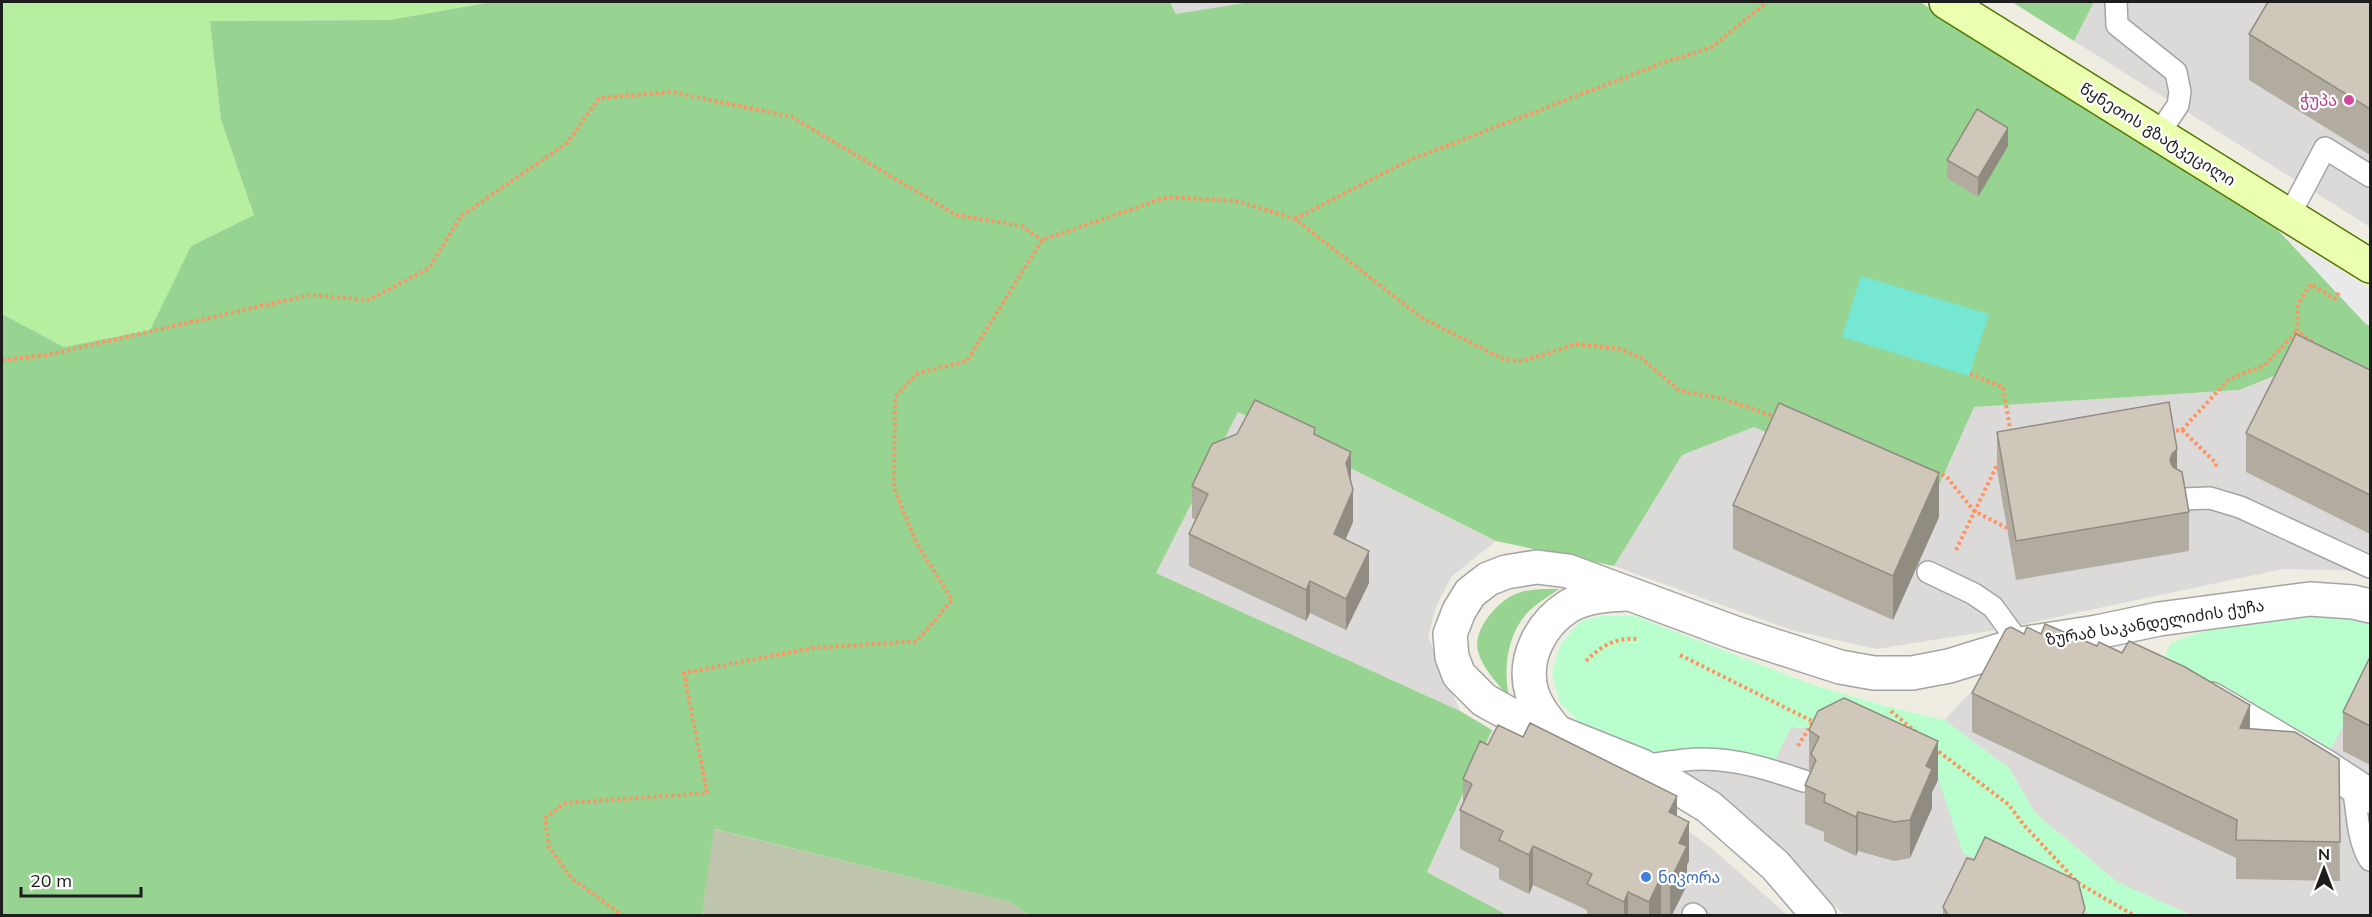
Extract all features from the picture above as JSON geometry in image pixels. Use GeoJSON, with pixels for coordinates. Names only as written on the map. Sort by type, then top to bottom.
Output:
{"type":"FeatureCollection","features":[{"type":"Feature","properties":{"kind":"main road","name":"წყნეთის გზატკეცილი"},"geometry":{"type":"LineString","coordinates":[[1946,2],[2370,266]]}},
{"type":"Feature","properties":{"kind":"street","name":"ზურაბ საკანდელიძის ქუჩა"},"geometry":{"type":"LineString","coordinates":[[1819,915],[1775,865],[1709,807],[1642,766],[1557,732],[1520,720],[1484,700],[1459,675],[1452,657],[1450,634],[1459,611],[1470,593],[1488,579],[1506,572],[1537,567],[1568,571],[1736,633],[1840,667],[1874,673],[1921,671],[1949,666],[2020,644],[2171,617],[2310,599],[2353,602],[2370,606]]}},
{"type":"Feature","properties":{"kind":"street","name":"ზურაბ საკანდელიძის ქუჩა"},"geometry":{"type":"LineString","coordinates":[[1557,732],[1543,716],[1532,693],[1528,669],[1534,647],[1548,623],[1570,605],[1600,595],[1632,593]]}},
{"type":"Feature","properties":{"kind":"street"},"geometry":{"type":"LineString","coordinates":[[2097,632],[2137,656]]}},
{"type":"Feature","properties":{"kind":"street"},"geometry":{"type":"LineString","coordinates":[[2187,685],[2362,791]]}},
{"type":"Feature","properties":{"kind":"lane"},"geometry":{"type":"LineString","coordinates":[[2116,2],[2117,25],[2176,72],[2180,92],[2178,105],[2158,135]]}},
{"type":"Feature","properties":{"kind":"lane"},"geometry":{"type":"LineString","coordinates":[[2289,216],[2325,148],[2370,176]]}},
{"type":"Feature","properties":{"kind":"lane"},"geometry":{"type":"LineString","coordinates":[[2183,499],[2210,498],[2240,507],[2370,567]]}},
{"type":"Feature","properties":{"kind":"lane"},"geometry":{"type":"LineString","coordinates":[[1928,572],[1974,594],[1992,607],[2020,644]]}},
{"type":"Feature","properties":{"kind":"lane"},"geometry":{"type":"LineString","coordinates":[[1642,766],[1701,759],[1728,760],[1804,781]]}},
{"type":"Feature","properties":{"kind":"lane"},"geometry":{"type":"LineString","coordinates":[[2362,791],[2360,826],[2370,860]]}},
{"type":"Feature","properties":{"kind":"path"},"geometry":{"type":"LineString","coordinates":[[1295,219],[1407,161],[1660,64],[1712,47],[1767,2]]}},
{"type":"Feature","properties":{"kind":"path"},"geometry":{"type":"LineString","coordinates":[[2,360],[47,356],[309,295],[369,300],[429,268],[461,216],[567,143],[599,98],[672,92],[792,117],[956,214],[1022,226],[1042,240]]}},
{"type":"Feature","properties":{"kind":"path"},"geometry":{"type":"LineString","coordinates":[[624,915],[571,878],[549,847],[546,818],[565,803],[707,793],[684,673],[812,648],[917,641],[952,600],[916,542],[894,488],[895,397],[918,373],[967,361],[1042,240],[1167,197],[1237,201],[1295,219],[1422,318],[1505,360],[1523,361],[1576,344],[1620,350],[1640,357],[1680,391],[1725,399],[1780,418]]}},
{"type":"Feature","properties":{"kind":"path"},"geometry":{"type":"LineString","coordinates":[[2164,432],[2182,430],[2229,379],[2265,365],[2297,331],[2298,304],[2311,284],[2335,299]]}},
{"type":"Feature","properties":{"kind":"path"},"geometry":{"type":"LineString","coordinates":[[2297,331],[2316,345]]}},
{"type":"Feature","properties":{"kind":"path"},"geometry":{"type":"LineString","coordinates":[[1970,374],[2003,387],[2012,437]]}},
{"type":"Feature","properties":{"kind":"path"},"geometry":{"type":"LineString","coordinates":[[2182,430],[2216,463],[2217,472]]}},
{"type":"Feature","properties":{"kind":"path"},"geometry":{"type":"LineString","coordinates":[[1954,554],[2001,458]]}},
{"type":"Feature","properties":{"kind":"path"},"geometry":{"type":"LineString","coordinates":[[1935,472],[1946,476],[1974,511],[2007,528]]}},
{"type":"Feature","properties":{"kind":"path"},"geometry":{"type":"LineString","coordinates":[[1586,661],[1599,647],[1627,638],[1638,639]]}},
{"type":"Feature","properties":{"kind":"path"},"geometry":{"type":"LineString","coordinates":[[1670,650],[1814,722]]}},
{"type":"Feature","properties":{"kind":"path"},"geometry":{"type":"LineString","coordinates":[[1874,673],[1885,706],[1922,737]]}},
{"type":"Feature","properties":{"kind":"path"},"geometry":{"type":"LineString","coordinates":[[1931,745],[2009,805],[2023,824],[2078,883],[2135,915]]}},
{"type":"Feature","properties":{"kind":"shaded area"},"geometry":{"type":"Polygon","coordinates":[[[1170,2],[1250,2],[1176,14],[1170,2]]]}},
{"type":"Feature","properties":{"kind":"shaded area"},"geometry":{"type":"Polygon","coordinates":[[[2094,2],[2370,2],[2370,227],[2074,41],[2094,2]]]}},
{"type":"Feature","properties":{"kind":"shaded area"},"geometry":{"type":"Polygon","coordinates":[[[2278,230],[2370,291],[2370,326],[2365,323],[2278,230]]]}},
{"type":"Feature","properties":{"kind":"shaded area"},"geometry":{"type":"Polygon","coordinates":[[[1861,276],[1989,314],[1969,376],[1842,337],[1861,276]]]}},
{"type":"Feature","properties":{"kind":"shaded area"},"geometry":{"type":"Polygon","coordinates":[[[2297,367],[2370,404],[2370,571],[2283,569],[1996,630],[1877,649],[1791,630],[1614,566],[1682,455],[1754,427],[1931,503],[1974,407],[2239,390],[2297,367]]]}},
{"type":"Feature","properties":{"kind":"shaded area"},"geometry":{"type":"Polygon","coordinates":[[[1238,412],[1496,541],[1451,577],[1435,609],[1428,637],[1460,711],[1156,573],[1238,412]]]}},
{"type":"Feature","properties":{"kind":"shaded area"},"geometry":{"type":"Polygon","coordinates":[[[2002,660],[2370,803],[2370,915],[2191,915],[2117,882],[2035,813],[2009,768],[1944,720],[2002,660]]]}},
{"type":"Feature","properties":{"kind":"shaded area"},"geometry":{"type":"Polygon","coordinates":[[[2370,672],[2370,776],[2331,749],[2370,672]]]}},
{"type":"Feature","properties":{"kind":"shaded area"},"geometry":{"type":"Polygon","coordinates":[[[1791,727],[1852,730],[1934,766],[2065,899],[2093,915],[1845,915],[1795,871],[1670,770],[1791,727]]]}},
{"type":"Feature","properties":{"kind":"shaded area"},"geometry":{"type":"Polygon","coordinates":[[[1492,730],[1648,801],[1714,850],[1787,915],[1507,915],[1427,872],[1492,730]]]}},
{"type":"Feature","properties":{"kind":"shaded area"},"geometry":{"type":"Polygon","coordinates":[[[713,829],[1010,902],[1029,915],[702,916],[713,829]]]}},
{"type":"Feature","properties":{"kind":"green space"},"geometry":{"type":"Polygon","coordinates":[[[2,2],[492,2],[389,20],[210,21],[221,120],[254,215],[191,246],[150,330],[64,347],[2,314],[2,2]]]}},
{"type":"Feature","properties":{"kind":"green space"},"geometry":{"type":"Polygon","coordinates":[[[492,2],[1170,2],[1176,14],[1250,2],[1920,2],[2278,230],[2370,326],[2370,404],[2297,367],[2239,390],[1974,407],[1931,503],[1754,427],[1682,455],[1614,566],[1496,541],[1238,412],[1156,573],[1460,711],[1492,730],[1427,872],[1507,915],[1029,915],[1010,902],[714,829],[702,915],[2,916],[2,314],[64,347],[150,330],[191,246],[254,215],[221,120],[210,21],[389,20],[492,2]]]}},
{"type":"Feature","properties":{"kind":"green space"},"geometry":{"type":"Polygon","coordinates":[[[2012,2],[2094,2],[2074,41],[2012,2]]]}},
{"type":"Feature","properties":{"kind":"green space"},"geometry":{"type":"Polygon","coordinates":[[[1541,589],[1559,589],[1528,612],[1515,631],[1507,663],[1509,697],[1483,664],[1478,651],[1479,634],[1495,608],[1511,596],[1541,589]]]}},
{"type":"Feature","properties":{"kind":"green space"},"geometry":{"type":"Polygon","coordinates":[[[2309,610],[2370,610],[2370,672],[2331,749],[2165,656],[2171,643],[2205,631],[2309,610]]]}},
{"type":"Feature","properties":{"kind":"green space"},"geometry":{"type":"Polygon","coordinates":[[[1601,616],[1635,616],[1813,685],[1944,720],[2009,768],[2035,813],[2117,882],[2191,915],[2093,915],[2065,899],[1963,853],[1934,766],[1852,730],[1791,727],[1774,762],[1670,770],[1593,735],[1560,703],[1552,673],[1561,643],[1581,621],[1601,616]]]}},
{"type":"Feature","properties":{"kind":"building"},"geometry":{"type":"Polygon","coordinates":[[[2268,2],[2370,2],[2370,109],[2249,34],[2268,2]]]}},
{"type":"Feature","properties":{"kind":"building"},"geometry":{"type":"Polygon","coordinates":[[[1977,109],[2008,128],[1978,178],[1947,160],[1977,109]]]}},
{"type":"Feature","properties":{"kind":"building"},"geometry":{"type":"Polygon","coordinates":[[[2296,334],[2370,370],[2370,495],[2246,433],[2296,334]]]}},
{"type":"Feature","properties":{"kind":"building"},"geometry":{"type":"Polygon","coordinates":[[[1255,400],[1315,428],[1314,434],[1351,452],[1346,463],[1353,490],[1334,534],[1369,551],[1346,599],[1310,581],[1306,590],[1189,534],[1208,494],[1192,486],[1212,444],[1237,434],[1255,400]]]}},
{"type":"Feature","properties":{"kind":"building"},"geometry":{"type":"Polygon","coordinates":[[[2169,402],[2177,449],[2170,461],[2173,467],[2182,472],[2189,512],[2016,541],[1997,432],[2169,402]]]}},
{"type":"Feature","properties":{"kind":"building"},"geometry":{"type":"Polygon","coordinates":[[[1779,403],[1939,473],[1893,576],[1733,505],[1779,403]]]}},
{"type":"Feature","properties":{"kind":"building"},"geometry":{"type":"Polygon","coordinates":[[[2045,624],[2097,646],[2099,642],[2122,653],[2129,641],[2185,667],[2250,705],[2240,728],[2295,732],[2339,759],[2340,842],[2236,840],[2237,820],[1972,693],[2006,629],[2011,627],[2024,634],[2027,627],[2041,634],[2045,624]]]}},
{"type":"Feature","properties":{"kind":"building"},"geometry":{"type":"Polygon","coordinates":[[[2370,657],[2370,726],[2343,712],[2370,657]]]}},
{"type":"Feature","properties":{"kind":"building"},"geometry":{"type":"Polygon","coordinates":[[[1844,698],[1938,741],[1926,766],[1932,769],[1910,820],[1894,822],[1858,812],[1856,817],[1824,802],[1825,794],[1805,785],[1816,760],[1811,754],[1819,737],[1809,730],[1818,711],[1844,698]]]}},
{"type":"Feature","properties":{"kind":"building"},"geometry":{"type":"Polygon","coordinates":[[[1530,723],[1677,796],[1669,812],[1689,822],[1679,843],[1687,846],[1670,881],[1661,877],[1649,902],[1628,892],[1624,902],[1587,884],[1592,874],[1533,846],[1529,855],[1499,840],[1503,831],[1460,810],[1472,784],[1463,779],[1480,741],[1488,745],[1498,725],[1523,737],[1530,723]]]}},
{"type":"Feature","properties":{"kind":"building"},"geometry":{"type":"Polygon","coordinates":[[[1985,837],[2078,881],[2085,909],[2082,915],[1948,915],[1943,907],[1967,858],[1974,860],[1985,837]]]}},
{"type":"Feature","properties":{"kind":"place","name":"ჭუპა"},"geometry":{"type":"Point","coordinates":[2349,100]}},
{"type":"Feature","properties":{"kind":"place","name":"ნიკორა"},"geometry":{"type":"Point","coordinates":[1646,877]}}]}
